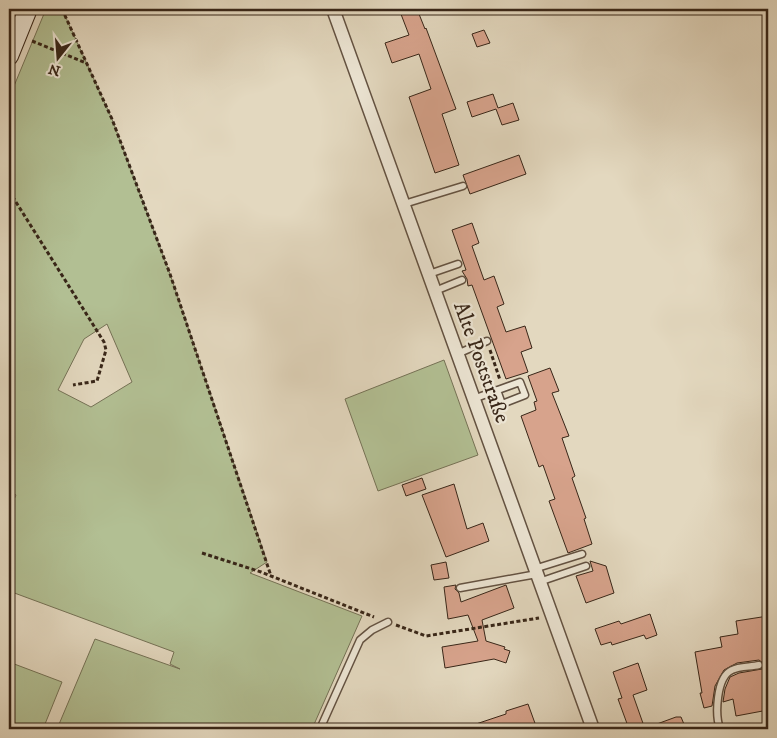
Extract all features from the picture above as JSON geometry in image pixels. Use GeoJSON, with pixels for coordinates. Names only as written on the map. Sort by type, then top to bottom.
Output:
{"type":"FeatureCollection","features":[{"type":"Feature","properties":{"kind":"street"},"geometry":{"type":"LineString","coordinates":[[9,56],[28,9]]}},
{"type":"Feature","properties":{"kind":"street","name":"Alte Poststraße"},"geometry":{"type":"LineString","coordinates":[[333,9],[593,729]]}},
{"type":"Feature","properties":{"kind":"lane"},"geometry":{"type":"LineString","coordinates":[[404,204],[463,186]]}},
{"type":"Feature","properties":{"kind":"lane"},"geometry":{"type":"LineString","coordinates":[[429,274],[458,264]]}},
{"type":"Feature","properties":{"kind":"lane"},"geometry":{"type":"LineString","coordinates":[[435,291],[462,280]]}},
{"type":"Feature","properties":{"kind":"lane"},"geometry":{"type":"LineString","coordinates":[[457,354],[487,341]]}},
{"type":"Feature","properties":{"kind":"lane"},"geometry":{"type":"LineString","coordinates":[[473,399],[500,389]]}},
{"type":"Feature","properties":{"kind":"lane"},"geometry":{"type":"LineString","coordinates":[[537,575],[582,554]]}},
{"type":"Feature","properties":{"kind":"lane"},"geometry":{"type":"LineString","coordinates":[[460,588],[586,566]]}},
{"type":"Feature","properties":{"kind":"lane"},"geometry":{"type":"LineString","coordinates":[[320,729],[360,640],[372,630],[388,622]]}},
{"type":"Feature","properties":{"kind":"lane"},"geometry":{"type":"LineString","coordinates":[[720,729],[717,708],[720,687],[727,674],[732,670],[759,665]]}},
{"type":"Feature","properties":{"kind":"path"},"geometry":{"type":"LineString","coordinates":[[62,9],[112,120],[170,274],[271,576]]}},
{"type":"Feature","properties":{"kind":"path"},"geometry":{"type":"LineString","coordinates":[[32,41],[87,64]]}},
{"type":"Feature","properties":{"kind":"path"},"geometry":{"type":"LineString","coordinates":[[9,191],[104,342],[106,350],[97,381],[73,385]]}},
{"type":"Feature","properties":{"kind":"path"},"geometry":{"type":"LineString","coordinates":[[487,341],[500,389]]}},
{"type":"Feature","properties":{"kind":"path"},"geometry":{"type":"LineString","coordinates":[[202,553],[271,576],[426,636],[540,618]]}},
{"type":"Feature","properties":{"kind":"green space"},"geometry":{"type":"Polygon","coordinates":[[[46,9],[62,9],[112,119],[170,274],[267,562],[250,573],[362,616],[312,729],[57,729],[95,639],[180,669],[170,664],[174,652],[9,591],[9,511],[16,495],[9,490],[9,98],[46,9]],[[107,324],[84,339],[58,390],[91,407],[132,382],[107,324]]]}},
{"type":"Feature","properties":{"kind":"green space"},"geometry":{"type":"Polygon","coordinates":[[[444,360],[478,455],[378,491],[345,399],[444,360]]]}},
{"type":"Feature","properties":{"kind":"green space"},"geometry":{"type":"Polygon","coordinates":[[[9,662],[62,682],[43,729],[9,729],[9,662]]]}},
{"type":"Feature","properties":{"kind":"building"},"geometry":{"type":"Polygon","coordinates":[[[399,9],[417,9],[456,109],[442,114],[459,165],[435,173],[409,97],[431,89],[419,54],[392,63],[385,43],[409,35],[399,9]]]}},
{"type":"Feature","properties":{"kind":"building"},"geometry":{"type":"Polygon","coordinates":[[[484,30],[490,43],[477,47],[472,34],[484,30]]]}},
{"type":"Feature","properties":{"kind":"building"},"geometry":{"type":"Polygon","coordinates":[[[493,94],[498,108],[513,103],[519,120],[502,125],[496,109],[472,117],[467,102],[493,94]]]}},
{"type":"Feature","properties":{"kind":"building"},"geometry":{"type":"Polygon","coordinates":[[[519,155],[526,174],[470,194],[463,175],[519,155]]]}},
{"type":"Feature","properties":{"kind":"building"},"geometry":{"type":"Polygon","coordinates":[[[472,223],[479,243],[472,246],[484,280],[494,276],[504,304],[497,307],[506,332],[525,326],[532,348],[521,352],[528,372],[506,379],[472,285],[468,286],[467,279],[462,271],[466,270],[452,230],[472,223]]]}},
{"type":"Feature","properties":{"kind":"building"},"geometry":{"type":"Polygon","coordinates":[[[550,368],[559,391],[552,393],[569,436],[562,438],[575,476],[572,478],[586,518],[584,519],[592,544],[568,553],[549,501],[555,499],[543,465],[539,467],[521,416],[536,410],[534,402],[537,401],[528,376],[550,368]]]}},
{"type":"Feature","properties":{"kind":"building"},"geometry":{"type":"Polygon","coordinates":[[[422,478],[426,489],[406,496],[402,485],[422,478]]]}},
{"type":"Feature","properties":{"kind":"building"},"geometry":{"type":"Polygon","coordinates":[[[454,484],[467,529],[483,523],[489,541],[446,557],[422,495],[454,484]]]}},
{"type":"Feature","properties":{"kind":"building"},"geometry":{"type":"Polygon","coordinates":[[[590,561],[606,566],[614,593],[586,603],[576,576],[593,571],[590,561]]]}},
{"type":"Feature","properties":{"kind":"building"},"geometry":{"type":"Polygon","coordinates":[[[446,562],[449,578],[434,580],[431,565],[446,562]]]}},
{"type":"Feature","properties":{"kind":"building"},"geometry":{"type":"Polygon","coordinates":[[[456,585],[455,589],[459,593],[461,602],[506,585],[514,608],[482,620],[486,641],[505,647],[504,649],[510,651],[506,663],[494,659],[445,668],[442,647],[478,641],[468,615],[448,619],[444,587],[456,585]]]}},
{"type":"Feature","properties":{"kind":"building"},"geometry":{"type":"Polygon","coordinates":[[[650,614],[657,635],[646,639],[644,635],[612,645],[611,642],[601,645],[595,629],[619,621],[621,624],[650,614]]]}},
{"type":"Feature","properties":{"kind":"building"},"geometry":{"type":"Polygon","coordinates":[[[768,616],[768,710],[736,716],[733,699],[723,702],[725,689],[730,677],[739,673],[762,669],[764,664],[759,660],[737,663],[724,670],[715,686],[712,706],[704,708],[700,693],[702,693],[695,652],[722,647],[720,637],[738,634],[736,621],[768,616]]]}},
{"type":"Feature","properties":{"kind":"building"},"geometry":{"type":"Polygon","coordinates":[[[638,663],[647,690],[633,695],[645,729],[629,729],[618,699],[622,698],[613,672],[638,663]]]}},
{"type":"Feature","properties":{"kind":"building"},"geometry":{"type":"Polygon","coordinates":[[[528,704],[536,726],[528,729],[467,729],[467,727],[506,714],[506,711],[528,704]]]}},
{"type":"Feature","properties":{"kind":"building"},"geometry":{"type":"Polygon","coordinates":[[[681,717],[686,729],[646,729],[646,728],[681,717]]]}}]}
